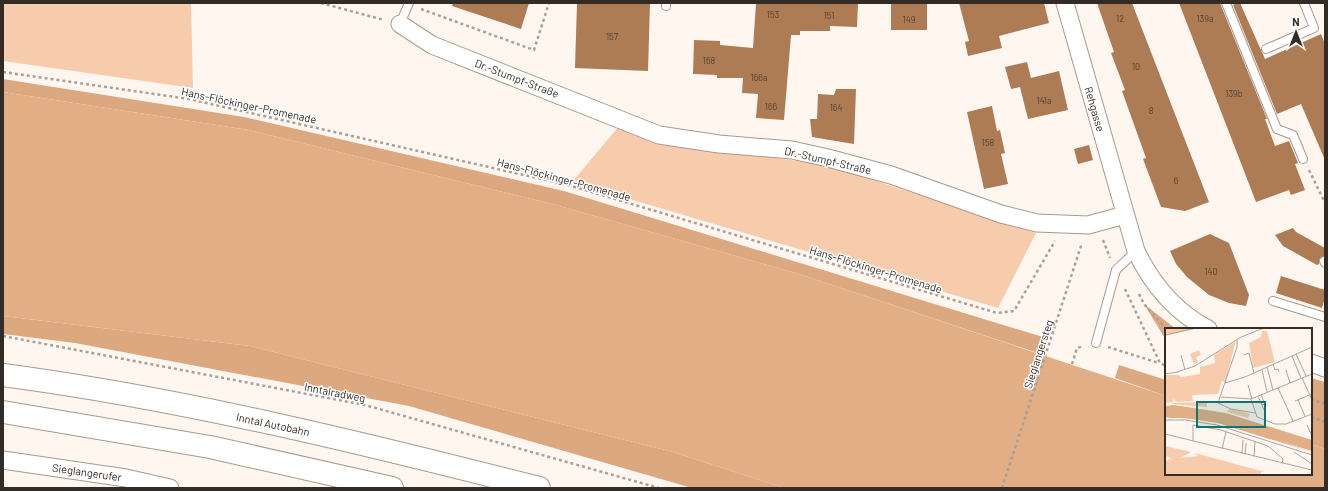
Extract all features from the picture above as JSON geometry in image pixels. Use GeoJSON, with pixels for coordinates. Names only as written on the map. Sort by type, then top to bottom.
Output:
{"type":"FeatureCollection","features":[{"type":"Feature","properties":{"kind":"highway","name":"Inntal Autobahn"},"geometry":{"type":"LineString","coordinates":[[3,375],[53,382],[204,409],[393,451],[539,488]]}},
{"type":"Feature","properties":{"kind":"highway"},"geometry":{"type":"LineString","coordinates":[[3,412],[210,447],[392,488]]}},
{"type":"Feature","properties":{"kind":"street","name":"Rehgasse"},"geometry":{"type":"LineString","coordinates":[[1065,3],[1125,215]]}},
{"type":"Feature","properties":{"kind":"street","name":"Dr.-Stumpf-Straße"},"geometry":{"type":"LineString","coordinates":[[400,24],[432,45],[659,135],[719,144],[792,150],[873,170],[1014,218],[1037,223],[1088,225],[1125,215]]}},
{"type":"Feature","properties":{"kind":"street"},"geometry":{"type":"LineString","coordinates":[[1125,215],[1136,251],[1146,272],[1158,290],[1192,321],[1206,328]]}},
{"type":"Feature","properties":{"kind":"street"},"geometry":{"type":"LineString","coordinates":[[1312,364],[1325,368]]}},
{"type":"Feature","properties":{"kind":"street","name":"Sieglangerufer"},"geometry":{"type":"LineString","coordinates":[[3,460],[126,478],[170,488]]}},
{"type":"Feature","properties":{"kind":"lane"},"geometry":{"type":"LineString","coordinates":[[1226,3],[1277,129],[1293,135],[1303,159]]}},
{"type":"Feature","properties":{"kind":"lane"},"geometry":{"type":"LineString","coordinates":[[1266,49],[1314,28],[1304,3]]}},
{"type":"Feature","properties":{"kind":"lane"},"geometry":{"type":"LineString","coordinates":[[400,24],[409,4]]}},
{"type":"Feature","properties":{"kind":"lane"},"geometry":{"type":"LineString","coordinates":[[1096,343],[1116,270],[1136,251]]}},
{"type":"Feature","properties":{"kind":"lane"},"geometry":{"type":"LineString","coordinates":[[1273,301],[1325,317]]}},
{"type":"Feature","properties":{"kind":"path"},"geometry":{"type":"LineString","coordinates":[[321,3],[400,24]]}},
{"type":"Feature","properties":{"kind":"path"},"geometry":{"type":"LineString","coordinates":[[409,4],[534,50],[549,3]]}},
{"type":"Feature","properties":{"kind":"path","name":"Hans-Flöckinger-Promenade"},"geometry":{"type":"LineString","coordinates":[[3,72],[189,99],[568,185],[997,313],[1014,311],[1065,223]]}},
{"type":"Feature","properties":{"kind":"path"},"geometry":{"type":"LineString","coordinates":[[1303,159],[1315,180],[1325,203]]}},
{"type":"Feature","properties":{"kind":"path"},"geometry":{"type":"LineString","coordinates":[[1088,225],[1102,239],[1160,364]]}},
{"type":"Feature","properties":{"kind":"path","name":"Sieglangersteg"},"geometry":{"type":"LineString","coordinates":[[1002,488],[1088,225]]}},
{"type":"Feature","properties":{"kind":"path"},"geometry":{"type":"LineString","coordinates":[[1137,291],[1144,304],[1165,328]]}},
{"type":"Feature","properties":{"kind":"path","name":"Inntalradweg"},"geometry":{"type":"LineString","coordinates":[[3,336],[365,405],[659,488]]}},
{"type":"Feature","properties":{"kind":"path"},"geometry":{"type":"LineString","coordinates":[[1072,364],[1077,348],[1096,343],[1165,366]]}},
{"type":"Feature","properties":{"kind":"path"},"geometry":{"type":"LineString","coordinates":[[1312,400],[1325,404]]}},
{"type":"Feature","properties":{"kind":"path"},"geometry":{"type":"LineString","coordinates":[[1312,417],[1325,422]]}},
{"type":"Feature","properties":{"kind":"shaded area"},"geometry":{"type":"Polygon","coordinates":[[[3,3],[191,3],[193,88],[3,61],[3,3]]]}},
{"type":"Feature","properties":{"kind":"shaded area"},"geometry":{"type":"Polygon","coordinates":[[[3,79],[244,117],[564,191],[1043,337],[1038,353],[799,274],[556,205],[249,130],[3,92],[3,79]]]}},
{"type":"Feature","properties":{"kind":"shaded area"},"geometry":{"type":"Polygon","coordinates":[[[3,92],[249,130],[556,205],[799,274],[1165,396],[1165,475],[1312,475],[1312,444],[1325,449],[1325,488],[784,488],[673,452],[250,346],[3,316],[3,92]]]}},
{"type":"Feature","properties":{"kind":"shaded area"},"geometry":{"type":"Polygon","coordinates":[[[619,126],[660,142],[827,165],[1036,233],[998,308],[572,182],[619,126]]]}},
{"type":"Feature","properties":{"kind":"shaded area"},"geometry":{"type":"Polygon","coordinates":[[[1144,304],[1175,328],[1165,328],[1165,338],[1144,304]]]}},
{"type":"Feature","properties":{"kind":"shaded area"},"geometry":{"type":"Polygon","coordinates":[[[3,316],[250,346],[673,452],[784,488],[692,488],[409,406],[75,343],[3,334],[3,316]]]}},
{"type":"Feature","properties":{"kind":"shaded area"},"geometry":{"type":"Polygon","coordinates":[[[1119,365],[1165,380],[1165,396],[1115,378],[1119,365]]]}},
{"type":"Feature","properties":{"kind":"shaded area"},"geometry":{"type":"Polygon","coordinates":[[[1312,378],[1325,382],[1325,449],[1312,444],[1312,378]]]}},
{"type":"Feature","properties":{"kind":"building"},"geometry":{"type":"Polygon","coordinates":[[[453,3],[529,3],[521,29],[452,6],[453,3]]]}},
{"type":"Feature","properties":{"kind":"building"},"geometry":{"type":"Polygon","coordinates":[[[577,3],[650,3],[648,71],[575,68],[577,3]]]}},
{"type":"Feature","properties":{"kind":"building"},"geometry":{"type":"Polygon","coordinates":[[[756,3],[858,3],[857,27],[830,26],[830,31],[800,31],[800,35],[791,35],[784,120],[756,118],[758,94],[742,93],[743,78],[717,78],[717,75],[693,74],[694,40],[720,41],[720,45],[753,48],[756,3]]]}},
{"type":"Feature","properties":{"kind":"building"},"geometry":{"type":"Polygon","coordinates":[[[891,3],[927,3],[927,30],[891,30],[891,3]]]}},
{"type":"Feature","properties":{"kind":"building"},"geometry":{"type":"Polygon","coordinates":[[[959,3],[1044,3],[1049,23],[999,36],[1002,48],[968,56],[965,42],[969,41],[959,3]]]}},
{"type":"Feature","properties":{"kind":"building"},"geometry":{"type":"Polygon","coordinates":[[[1097,3],[1132,3],[1209,202],[1185,211],[1161,207],[1143,159],[1146,158],[1122,91],[1125,90],[1111,53],[1114,52],[1097,3]]]}},
{"type":"Feature","properties":{"kind":"building"},"geometry":{"type":"Polygon","coordinates":[[[1179,3],[1220,3],[1267,119],[1265,119],[1275,146],[1289,141],[1298,163],[1295,164],[1305,190],[1291,195],[1289,190],[1256,202],[1179,3]]]}},
{"type":"Feature","properties":{"kind":"building"},"geometry":{"type":"Polygon","coordinates":[[[1240,3],[1265,59],[1321,34],[1325,44],[1325,160],[1301,104],[1277,114],[1233,5],[1240,3]]]}},
{"type":"Feature","properties":{"kind":"building"},"geometry":{"type":"Polygon","coordinates":[[[1027,62],[1031,78],[1059,71],[1068,110],[1028,119],[1020,87],[1011,89],[1005,67],[1027,62]]]}},
{"type":"Feature","properties":{"kind":"building"},"geometry":{"type":"Polygon","coordinates":[[[836,89],[856,89],[854,144],[812,137],[810,119],[817,119],[818,94],[834,95],[836,89]]]}},
{"type":"Feature","properties":{"kind":"building"},"geometry":{"type":"Polygon","coordinates":[[[992,106],[997,131],[1000,130],[1005,153],[1001,154],[1008,184],[984,189],[967,112],[992,106]]]}},
{"type":"Feature","properties":{"kind":"building"},"geometry":{"type":"Polygon","coordinates":[[[1089,145],[1093,160],[1078,164],[1074,149],[1089,145]]]}},
{"type":"Feature","properties":{"kind":"building"},"geometry":{"type":"Polygon","coordinates":[[[1293,228],[1296,232],[1325,248],[1325,256],[1320,258],[1319,264],[1317,265],[1283,246],[1275,235],[1293,228]]]}},
{"type":"Feature","properties":{"kind":"building"},"geometry":{"type":"Polygon","coordinates":[[[1210,234],[1229,243],[1249,295],[1246,306],[1229,303],[1209,295],[1187,277],[1176,264],[1170,251],[1210,234]]]}},
{"type":"Feature","properties":{"kind":"building"},"geometry":{"type":"Polygon","coordinates":[[[1281,276],[1325,290],[1325,298],[1322,308],[1276,293],[1281,276]]]}}]}
